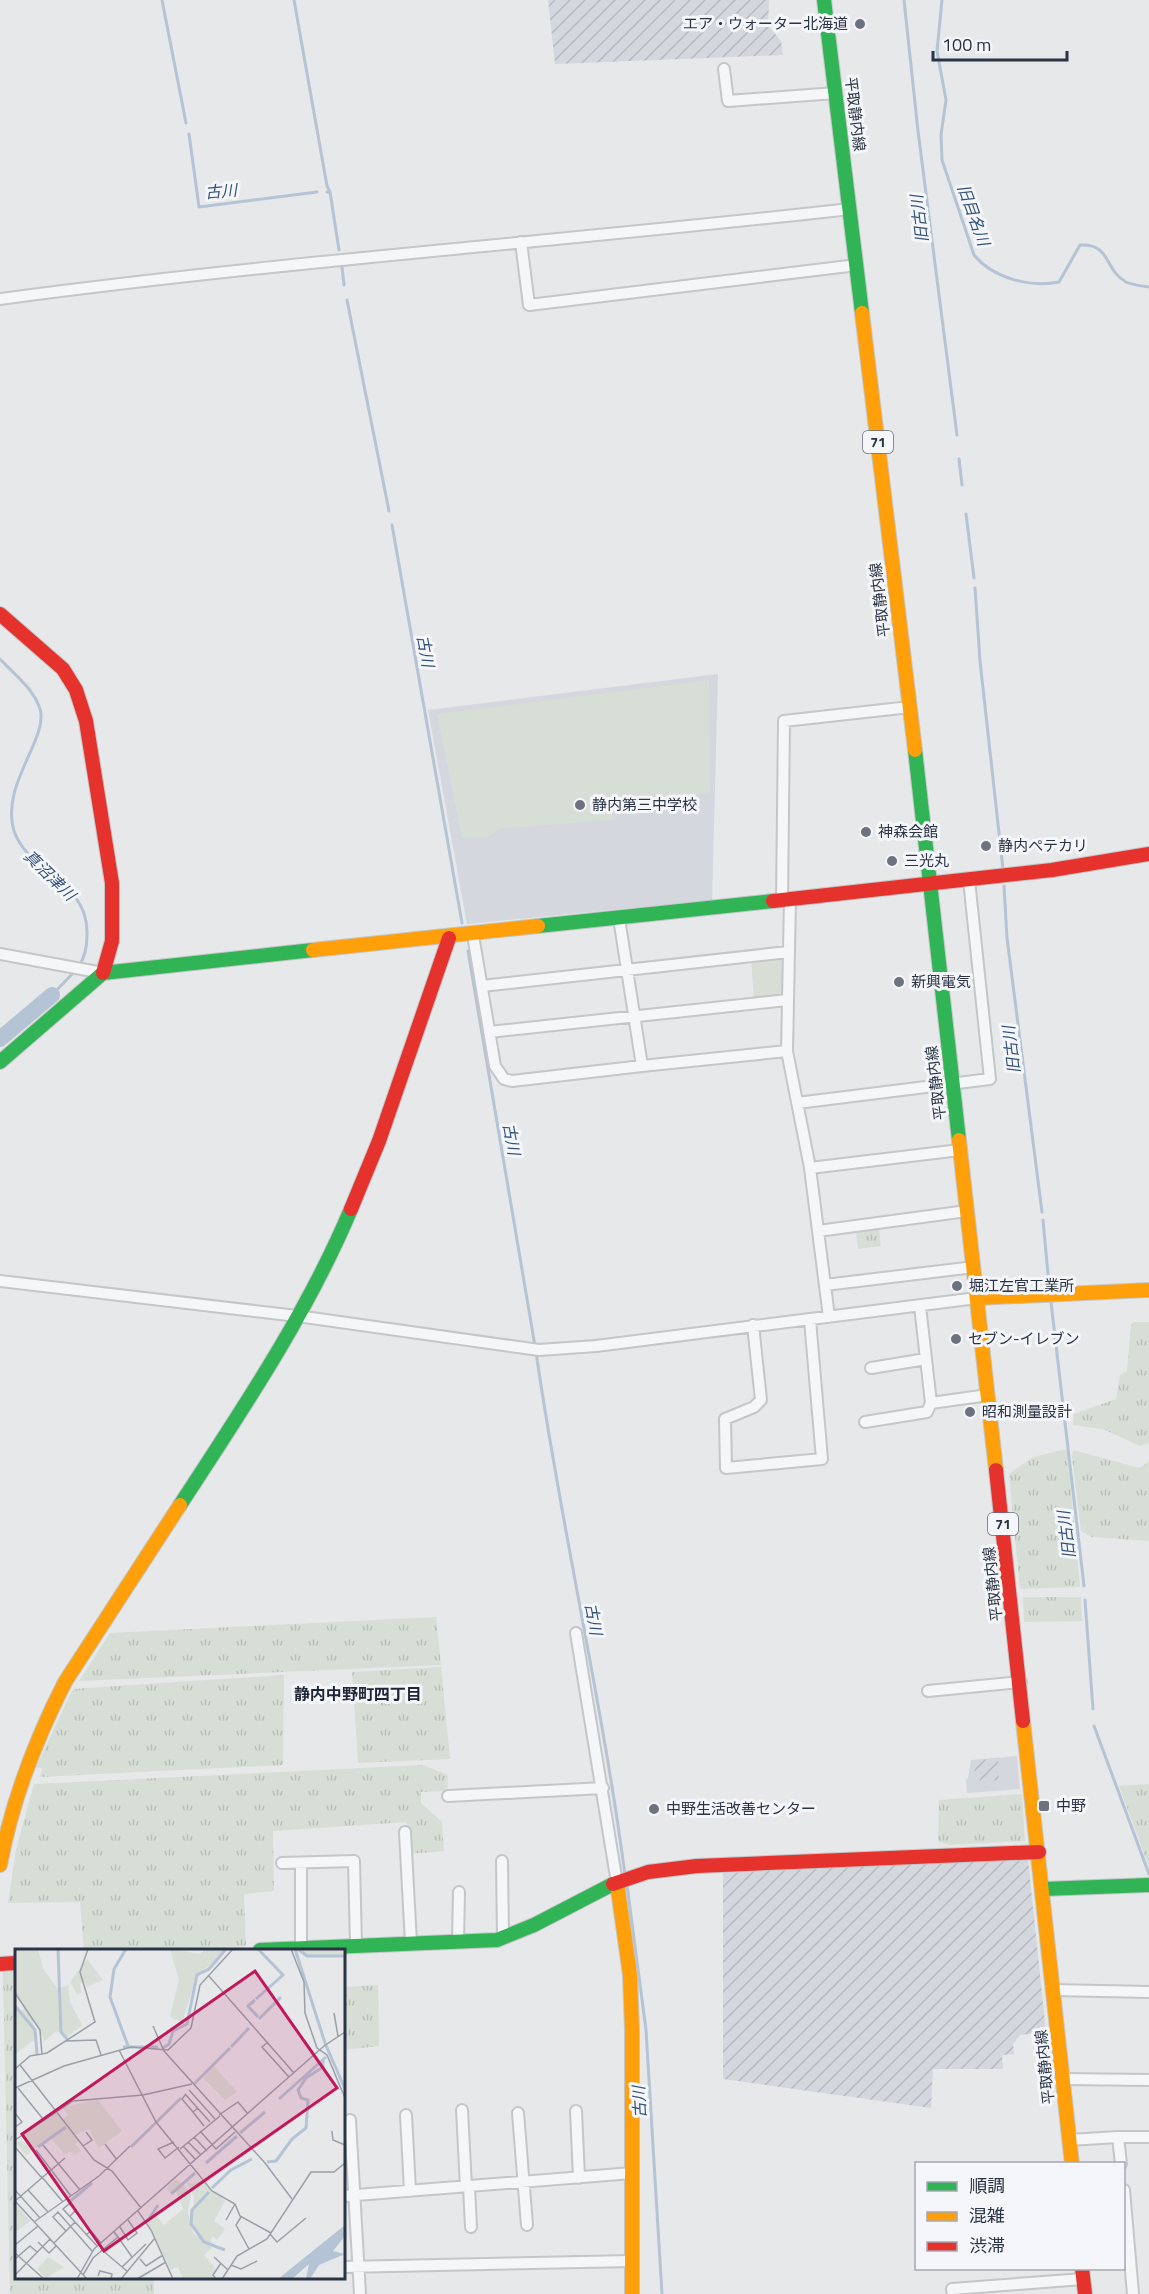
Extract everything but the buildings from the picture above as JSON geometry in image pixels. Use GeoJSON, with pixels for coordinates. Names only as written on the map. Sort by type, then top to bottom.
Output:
{"type":"FeatureCollection","features":[{"type":"Feature","properties":{"kind":"street","name":"平取静内線"},"geometry":{"type":"LineString","coordinates":[[824,0],[931,884],[1021,1682],[1072,2162]]}},
{"type":"Feature","properties":{"kind":"street"},"geometry":{"type":"LineString","coordinates":[[724,69],[728,101],[836,93]]}},
{"type":"Feature","properties":{"kind":"street"},"geometry":{"type":"LineString","coordinates":[[0,299],[333,259],[850,209]]}},
{"type":"Feature","properties":{"kind":"street"},"geometry":{"type":"LineString","coordinates":[[521,242],[529,305],[857,265]]}},
{"type":"Feature","properties":{"kind":"street"},"geometry":{"type":"LineString","coordinates":[[0,614],[63,669],[76,690],[86,721],[112,883],[112,941],[104,973],[0,1062]]}},
{"type":"Feature","properties":{"kind":"street"},"geometry":{"type":"LineString","coordinates":[[829,1317],[810,1168],[787,1051],[788,952],[784,722],[909,707]]}},
{"type":"Feature","properties":{"kind":"street"},"geometry":{"type":"LineString","coordinates":[[0,954],[104,973],[449,938],[969,880],[1052,870],[1149,854]]}},
{"type":"Feature","properties":{"kind":"street"},"geometry":{"type":"LineString","coordinates":[[797,1104],[990,1079],[969,880]]}},
{"type":"Feature","properties":{"kind":"street"},"geometry":{"type":"LineString","coordinates":[[619,918],[642,1066]]}},
{"type":"Feature","properties":{"kind":"street"},"geometry":{"type":"LineString","coordinates":[[472,935],[498,1074],[512,1081],[787,1051]]}},
{"type":"Feature","properties":{"kind":"street"},"geometry":{"type":"LineString","coordinates":[[0,1865],[12,1807],[42,1725],[63,1686],[244,1408],[297,1316],[345,1222],[379,1141],[449,938]]}},
{"type":"Feature","properties":{"kind":"street"},"geometry":{"type":"LineString","coordinates":[[482,986],[788,952]]}},
{"type":"Feature","properties":{"kind":"street"},"geometry":{"type":"LineString","coordinates":[[489,1032],[786,1000]]}},
{"type":"Feature","properties":{"kind":"street"},"geometry":{"type":"LineString","coordinates":[[810,1168],[960,1150]]}},
{"type":"Feature","properties":{"kind":"street"},"geometry":{"type":"LineString","coordinates":[[818,1231],[968,1211]]}},
{"type":"Feature","properties":{"kind":"street"},"geometry":{"type":"LineString","coordinates":[[825,1285],[974,1267]]}},
{"type":"Feature","properties":{"kind":"street"},"geometry":{"type":"LineString","coordinates":[[0,1281],[297,1316],[535,1349],[596,1346],[977,1298],[1149,1290]]}},
{"type":"Feature","properties":{"kind":"street"},"geometry":{"type":"LineString","coordinates":[[865,1422],[927,1412],[931,1403],[920,1306]]}},
{"type":"Feature","properties":{"kind":"street"},"geometry":{"type":"LineString","coordinates":[[753,1325],[761,1400],[754,1407],[725,1419],[726,1468],[822,1459],[810,1320]]}},
{"type":"Feature","properties":{"kind":"street"},"geometry":{"type":"LineString","coordinates":[[871,1368],[926,1359]]}},
{"type":"Feature","properties":{"kind":"street"},"geometry":{"type":"LineString","coordinates":[[931,1403],[988,1395]]}},
{"type":"Feature","properties":{"kind":"street"},"geometry":{"type":"LineString","coordinates":[[576,1633],[582,1678],[603,1788],[624,1880],[630,1976],[632,2294]]}},
{"type":"Feature","properties":{"kind":"street"},"geometry":{"type":"LineString","coordinates":[[928,1691],[1021,1682]]}},
{"type":"Feature","properties":{"kind":"street"},"geometry":{"type":"LineString","coordinates":[[448,1796],[603,1788]]}},
{"type":"Feature","properties":{"kind":"street"},"geometry":{"type":"LineString","coordinates":[[405,1832],[411,1943]]}},
{"type":"Feature","properties":{"kind":"street"},"geometry":{"type":"LineString","coordinates":[[301,1863],[301,1949],[504,1938],[532,1928],[624,1880],[657,1870],[697,1866],[1039,1852]]}},
{"type":"Feature","properties":{"kind":"street"},"geometry":{"type":"LineString","coordinates":[[282,1863],[354,1860],[356,1946]]}},
{"type":"Feature","properties":{"kind":"street"},"geometry":{"type":"LineString","coordinates":[[502,1861],[504,1938]]}},
{"type":"Feature","properties":{"kind":"street"},"geometry":{"type":"LineString","coordinates":[[1043,1888],[1149,1885]]}},
{"type":"Feature","properties":{"kind":"street"},"geometry":{"type":"LineString","coordinates":[[458,1941],[459,1892]]}},
{"type":"Feature","properties":{"kind":"street"},"geometry":{"type":"LineString","coordinates":[[0,1964],[15,1963]]}},
{"type":"Feature","properties":{"kind":"street"},"geometry":{"type":"LineString","coordinates":[[1053,1990],[1149,1992]]}},
{"type":"Feature","properties":{"kind":"street"},"geometry":{"type":"LineString","coordinates":[[1063,2079],[1149,2080]]}},
{"type":"Feature","properties":{"kind":"street"},"geometry":{"type":"LineString","coordinates":[[462,2110],[471,2227]]}},
{"type":"Feature","properties":{"kind":"street"},"geometry":{"type":"LineString","coordinates":[[576,2111],[579,2178]]}},
{"type":"Feature","properties":{"kind":"street"},"geometry":{"type":"LineString","coordinates":[[518,2113],[528,2225]]}},
{"type":"Feature","properties":{"kind":"street"},"geometry":{"type":"LineString","coordinates":[[406,2115],[410,2191]]}},
{"type":"Feature","properties":{"kind":"street"},"geometry":{"type":"LineString","coordinates":[[350,2120],[348,2196],[360,2294]]}},
{"type":"Feature","properties":{"kind":"street"},"geometry":{"type":"LineString","coordinates":[[1118,2137],[1121,2162]]}},
{"type":"Feature","properties":{"kind":"street"},"geometry":{"type":"LineString","coordinates":[[1069,2140],[1149,2137]]}},
{"type":"Feature","properties":{"kind":"street"},"geometry":{"type":"LineString","coordinates":[[348,2196],[632,2173]]}},
{"type":"Feature","properties":{"kind":"street"},"geometry":{"type":"LineString","coordinates":[[1125,2202],[1133,2294]]}},
{"type":"Feature","properties":{"kind":"street"},"geometry":{"type":"LineString","coordinates":[[345,2268],[632,2261]]}},
{"type":"Feature","properties":{"kind":"street"},"geometry":{"type":"LineString","coordinates":[[953,2294],[952,2289],[1083,2274],[1085,2294]]}},
{"type":"Feature","properties":{"kind":"shaded area"},"geometry":{"type":"Polygon","coordinates":[[[548,0],[769,0],[768,25],[781,41],[783,55],[555,64],[548,0]]]}},
{"type":"Feature","properties":{"kind":"shaded area","name":"静内第三中学校"},"geometry":{"type":"Polygon","coordinates":[[[718,674],[712,900],[467,924],[428,710],[718,674]]]}},
{"type":"Feature","properties":{"kind":"shaded area"},"geometry":{"type":"Polygon","coordinates":[[[1017,1756],[1020,1789],[967,1793],[966,1779],[971,1760],[1017,1756]]]}},
{"type":"Feature","properties":{"kind":"shaded area"},"geometry":{"type":"Polygon","coordinates":[[[998,1759],[999,1780],[975,1779],[974,1760],[998,1759]]]}},
{"type":"Feature","properties":{"kind":"shaded area"},"geometry":{"type":"Polygon","coordinates":[[[1028,1859],[1046,2032],[1020,2035],[1013,2044],[1014,2054],[1002,2055],[1003,2069],[933,2069],[931,2108],[723,2079],[723,1873],[1028,1859]]]}},
{"type":"Feature","properties":{"kind":"green space"},"geometry":{"type":"Polygon","coordinates":[[[709,680],[710,792],[696,795],[696,804],[613,811],[614,820],[499,829],[487,838],[462,838],[437,714],[709,680]]]}},
{"type":"Feature","properties":{"kind":"green space"},"geometry":{"type":"Polygon","coordinates":[[[781,955],[784,959],[783,992],[780,996],[754,999],[751,958],[781,955]]]}},
{"type":"Feature","properties":{"kind":"green space"},"geometry":{"type":"Polygon","coordinates":[[[879,1229],[881,1246],[858,1249],[856,1233],[879,1229]]]}},
{"type":"Feature","properties":{"kind":"green space"},"geometry":{"type":"Polygon","coordinates":[[[1149,1322],[1149,1443],[1140,1446],[1103,1429],[1073,1425],[1074,1414],[1116,1399],[1120,1375],[1127,1371],[1131,1324],[1149,1322]]]}},
{"type":"Feature","properties":{"kind":"green space"},"geometry":{"type":"Polygon","coordinates":[[[1067,1449],[1080,1587],[1020,1589],[1009,1474],[1033,1457],[1067,1449]]]}},
{"type":"Feature","properties":{"kind":"green space"},"geometry":{"type":"Polygon","coordinates":[[[1073,1450],[1139,1468],[1149,1462],[1149,1541],[1092,1537],[1081,1531],[1073,1450]]]}},
{"type":"Feature","properties":{"kind":"green space"},"geometry":{"type":"Polygon","coordinates":[[[1023,1597],[1081,1597],[1082,1621],[1024,1622],[1023,1597]]]}},
{"type":"Feature","properties":{"kind":"green space"},"geometry":{"type":"Polygon","coordinates":[[[436,1617],[441,1665],[79,1681],[110,1633],[436,1617]]]}},
{"type":"Feature","properties":{"kind":"green space"},"geometry":{"type":"Polygon","coordinates":[[[441,1667],[450,1759],[358,1763],[352,1672],[441,1667]]]}},
{"type":"Feature","properties":{"kind":"green space"},"geometry":{"type":"Polygon","coordinates":[[[284,1675],[283,1765],[40,1777],[42,1768],[36,1767],[73,1689],[284,1675]]]}},
{"type":"Feature","properties":{"kind":"green space"},"geometry":{"type":"Polygon","coordinates":[[[423,1765],[448,1775],[447,1791],[421,1792],[421,1803],[442,1822],[444,1851],[410,1854],[407,1822],[273,1831],[274,1891],[244,1894],[246,1946],[84,1949],[80,1902],[8,1903],[16,1850],[34,1784],[423,1765]]]}},
{"type":"Feature","properties":{"kind":"green space"},"geometry":{"type":"Polygon","coordinates":[[[1149,1784],[1149,1867],[1119,1786],[1149,1784]]]}},
{"type":"Feature","properties":{"kind":"green space"},"geometry":{"type":"Polygon","coordinates":[[[1022,1794],[1025,1841],[949,1845],[938,1841],[939,1800],[1022,1794]]]}},
{"type":"Feature","properties":{"kind":"green space"},"geometry":{"type":"Polygon","coordinates":[[[15,1971],[15,2279],[154,2279],[154,2294],[10,2294],[3,1972],[15,1971]]]}},
{"type":"Feature","properties":{"kind":"green space"},"geometry":{"type":"Polygon","coordinates":[[[378,1985],[379,2046],[345,2050],[345,1987],[378,1985]]]}},
{"type":"Feature","properties":{"kind":"waterway","name":"古川"},"geometry":{"type":"LineString","coordinates":[[162,0],[186,123]]}},
{"type":"Feature","properties":{"kind":"waterway"},"geometry":{"type":"LineString","coordinates":[[294,0],[327,186],[330,192]]}},
{"type":"Feature","properties":{"kind":"waterway","name":"旧古川"},"geometry":{"type":"LineString","coordinates":[[904,0],[918,131],[957,435]]}},
{"type":"Feature","properties":{"kind":"waterway","name":"旧目名川"},"geometry":{"type":"LineString","coordinates":[[942,0],[937,51],[946,100],[941,135],[942,160],[974,255],[991,270],[1002,275],[1024,282],[1048,284],[1059,282],[1080,245],[1090,246],[1097,248],[1119,277],[1126,282],[1149,287]]}},
{"type":"Feature","properties":{"kind":"waterway","name":"古川"},"geometry":{"type":"LineString","coordinates":[[189,134],[199,207],[317,192]]}},
{"type":"Feature","properties":{"kind":"waterway","name":"古川"},"geometry":{"type":"LineString","coordinates":[[327,192],[330,192],[339,250]]}},
{"type":"Feature","properties":{"kind":"waterway","name":"古川"},"geometry":{"type":"LineString","coordinates":[[342,267],[344,285]]}},
{"type":"Feature","properties":{"kind":"waterway","name":"古川"},"geometry":{"type":"LineString","coordinates":[[347,300],[389,511]]}},
{"type":"Feature","properties":{"kind":"waterway","name":"旧古川"},"geometry":{"type":"LineString","coordinates":[[959,459],[962,485]]}},
{"type":"Feature","properties":{"kind":"waterway","name":"旧古川"},"geometry":{"type":"LineString","coordinates":[[966,514],[974,578]]}},
{"type":"Feature","properties":{"kind":"waterway","name":"古川"},"geometry":{"type":"LineString","coordinates":[[392,525],[462,923]]}},
{"type":"Feature","properties":{"kind":"waterway","name":"旧古川"},"geometry":{"type":"LineString","coordinates":[[975,588],[980,661],[1003,869]]}},
{"type":"Feature","properties":{"kind":"waterway","name":"真沼津川"},"geometry":{"type":"LineString","coordinates":[[0,659],[33,695],[40,709],[41,721],[13,797],[11,814],[14,831],[32,858],[69,890],[79,902],[85,917],[87,935],[83,959],[79,966]]}},
{"type":"Feature","properties":{"kind":"waterway","name":"旧古川"},"geometry":{"type":"LineString","coordinates":[[1004,886],[1007,938],[1042,1212]]}},
{"type":"Feature","properties":{"kind":"waterway","name":"古川"},"geometry":{"type":"LineString","coordinates":[[468,951],[535,1346]]}},
{"type":"Feature","properties":{"kind":"waterway","name":"真沼津川"},"geometry":{"type":"LineString","coordinates":[[52,995],[75,971]]}},
{"type":"Feature","properties":{"kind":"waterway","name":"真沼津川"},"geometry":{"type":"LineString","coordinates":[[0,1039],[52,995]]}},
{"type":"Feature","properties":{"kind":"waterway","name":"旧古川"},"geometry":{"type":"LineString","coordinates":[[1043,1220],[1049,1285]]}},
{"type":"Feature","properties":{"kind":"waterway","name":"旧古川"},"geometry":{"type":"LineString","coordinates":[[1051,1302],[1084,1586]]}},
{"type":"Feature","properties":{"kind":"waterway","name":"古川"},"geometry":{"type":"LineString","coordinates":[[536,1352],[557,1483],[605,1744],[625,1875]]}},
{"type":"Feature","properties":{"kind":"waterway","name":"旧古川"},"geometry":{"type":"LineString","coordinates":[[1085,1600],[1093,1709]]}},
{"type":"Feature","properties":{"kind":"waterway","name":"旧古川"},"geometry":{"type":"LineString","coordinates":[[1094,1726],[1149,1874]]}},
{"type":"Feature","properties":{"kind":"waterway","name":"古川"},"geometry":{"type":"LineString","coordinates":[[627,1885],[646,2030],[662,2294]]}},
{"type":"Feature","properties":{"kind":"traffic: fast"},"geometry":{"type":"LineString","coordinates":[[824,0],[862,313]]}},
{"type":"Feature","properties":{"kind":"traffic: fast"},"geometry":{"type":"LineString","coordinates":[[915,750],[959,1140]]}},
{"type":"Feature","properties":{"kind":"traffic: fast"},"geometry":{"type":"LineString","coordinates":[[538,926],[773,901]]}},
{"type":"Feature","properties":{"kind":"traffic: fast"},"geometry":{"type":"LineString","coordinates":[[0,1062],[103,973],[313,950]]}},
{"type":"Feature","properties":{"kind":"traffic: fast"},"geometry":{"type":"LineString","coordinates":[[180,1505],[294,1324],[334,1248],[351,1209]]}},
{"type":"Feature","properties":{"kind":"traffic: fast"},"geometry":{"type":"LineString","coordinates":[[284,1949],[497,1940],[534,1925],[613,1884]]}},
{"type":"Feature","properties":{"kind":"traffic: fast"},"geometry":{"type":"LineString","coordinates":[[1043,1889],[1149,1885]]}},
{"type":"Feature","properties":{"kind":"traffic: slow"},"geometry":{"type":"LineString","coordinates":[[862,313],[915,750]]}},
{"type":"Feature","properties":{"kind":"traffic: slow"},"geometry":{"type":"LineString","coordinates":[[313,950],[538,926]]}},
{"type":"Feature","properties":{"kind":"traffic: slow"},"geometry":{"type":"LineString","coordinates":[[959,1140],[996,1470]]}},
{"type":"Feature","properties":{"kind":"traffic: slow"},"geometry":{"type":"LineString","coordinates":[[977,1298],[1149,1290]]}},
{"type":"Feature","properties":{"kind":"traffic: slow"},"geometry":{"type":"LineString","coordinates":[[0,1865],[11,1817],[26,1771],[65,1682],[180,1505]]}},
{"type":"Feature","properties":{"kind":"traffic: slow"},"geometry":{"type":"LineString","coordinates":[[1023,1721],[1072,2162]]}},
{"type":"Feature","properties":{"kind":"traffic: slow"},"geometry":{"type":"LineString","coordinates":[[617,1883],[630,1975],[632,2029],[632,2294]]}},
{"type":"Feature","properties":{"kind":"traffic: jam"},"geometry":{"type":"LineString","coordinates":[[0,614],[63,669],[76,690],[86,721],[112,883],[112,941],[103,973]]}},
{"type":"Feature","properties":{"kind":"traffic: jam"},"geometry":{"type":"LineString","coordinates":[[773,901],[1052,870],[1149,854]]}},
{"type":"Feature","properties":{"kind":"traffic: jam"},"geometry":{"type":"LineString","coordinates":[[351,1209],[379,1141],[449,938]]}},
{"type":"Feature","properties":{"kind":"traffic: jam"},"geometry":{"type":"LineString","coordinates":[[996,1470],[1023,1721]]}},
{"type":"Feature","properties":{"kind":"traffic: jam"},"geometry":{"type":"LineString","coordinates":[[613,1884],[648,1872],[697,1866],[1039,1852]]}},
{"type":"Feature","properties":{"kind":"traffic: jam"},"geometry":{"type":"LineString","coordinates":[[0,1964],[15,1963]]}},
{"type":"Feature","properties":{"kind":"traffic: jam"},"geometry":{"type":"LineString","coordinates":[[1082,2270],[1085,2294]]}},
{"type":"Feature","properties":{"kind":"place","name":"エア・ウォーター北海道"},"geometry":{"type":"Point","coordinates":[860,24]}},
{"type":"Feature","properties":{"kind":"place","name":"静内第三中学校"},"geometry":{"type":"Point","coordinates":[580,805]}},
{"type":"Feature","properties":{"kind":"place","name":"神森会館"},"geometry":{"type":"Point","coordinates":[866,832]}},
{"type":"Feature","properties":{"kind":"place","name":"静内ぺテカリ"},"geometry":{"type":"Point","coordinates":[986,846]}},
{"type":"Feature","properties":{"kind":"place","name":"三光丸"},"geometry":{"type":"Point","coordinates":[892,861]}},
{"type":"Feature","properties":{"kind":"place","name":"新興電気"},"geometry":{"type":"Point","coordinates":[899,982]}},
{"type":"Feature","properties":{"kind":"place","name":"堀江左官工業所"},"geometry":{"type":"Point","coordinates":[957,1286]}},
{"type":"Feature","properties":{"kind":"place","name":"セブン-イレブン"},"geometry":{"type":"Point","coordinates":[956,1339]}},
{"type":"Feature","properties":{"kind":"place","name":"昭和測量設計"},"geometry":{"type":"Point","coordinates":[970,1412]}},
{"type":"Feature","properties":{"kind":"place","name":"中野"},"geometry":{"type":"Point","coordinates":[1044,1806]}},
{"type":"Feature","properties":{"kind":"place","name":"中野生活改善センター"},"geometry":{"type":"Point","coordinates":[654,1809]}},
{"type":"Feature","properties":{"kind":"district","name":"静内中野町四丁目"},"geometry":{"type":"Point","coordinates":[358,1694]}}]}
